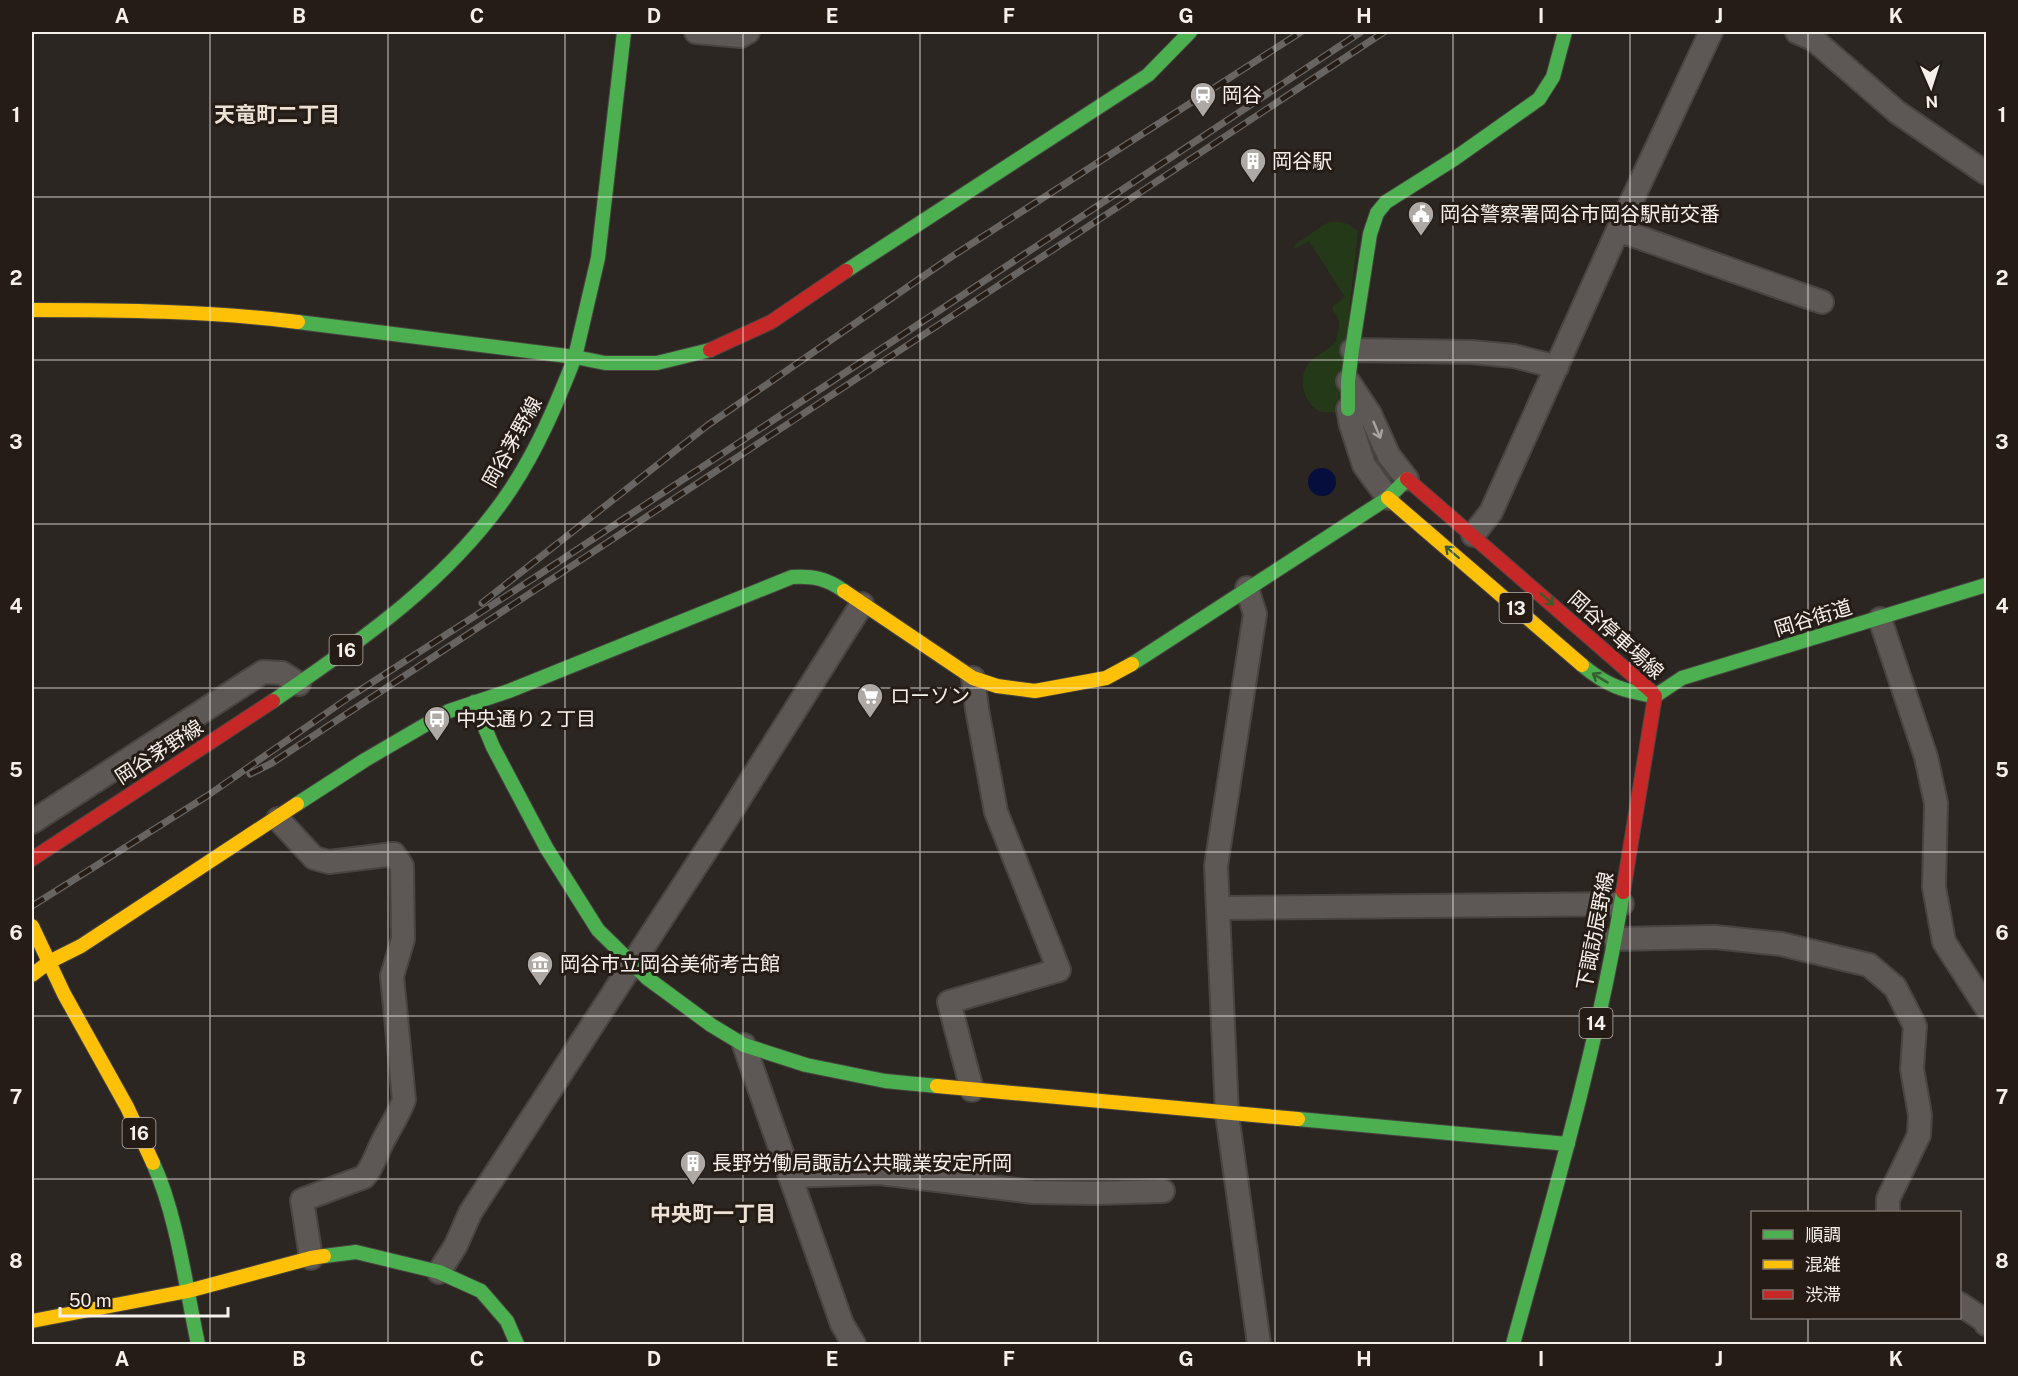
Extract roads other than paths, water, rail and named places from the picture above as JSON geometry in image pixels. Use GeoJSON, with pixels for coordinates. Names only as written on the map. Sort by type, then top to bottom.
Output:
{"type":"FeatureCollection","features":[{"type":"Feature","properties":{"kind":"street","name":"岡谷茅野線"},"geometry":{"type":"LineString","coordinates":[[32,859],[299,684],[383,622],[445,567],[484,526],[519,477],[544,433],[575,357],[598,258],[624,32]]}},
{"type":"Feature","properties":{"kind":"street"},"geometry":{"type":"LineString","coordinates":[[696,32],[741,36],[748,32]]}},
{"type":"Feature","properties":{"kind":"street"},"geometry":{"type":"LineString","coordinates":[[32,310],[117,310],[252,316],[575,357],[606,363],[657,363],[706,352],[771,322],[860,261],[1148,75],[1190,32]]}},
{"type":"Feature","properties":{"kind":"street"},"geometry":{"type":"LineString","coordinates":[[1388,498],[1364,465],[1348,409],[1348,381],[1352,350],[1370,234],[1377,213],[1386,202],[1454,159],[1539,99],[1553,77],[1565,32]]}},
{"type":"Feature","properties":{"kind":"street"},"geometry":{"type":"LineString","coordinates":[[1473,535],[1491,512],[1618,230],[1711,32]]}},
{"type":"Feature","properties":{"kind":"street"},"geometry":{"type":"LineString","coordinates":[[1797,32],[1813,39],[1897,112],[1986,172]]}},
{"type":"Feature","properties":{"kind":"street"},"geometry":{"type":"LineString","coordinates":[[1618,230],[1822,302]]}},
{"type":"Feature","properties":{"kind":"street"},"geometry":{"type":"LineString","coordinates":[[1352,350],[1471,352],[1514,356],[1557,367]]}},
{"type":"Feature","properties":{"kind":"street"},"geometry":{"type":"LineString","coordinates":[[32,975],[49,962],[81,946],[278,819],[365,760],[449,711],[509,691],[792,577],[812,576],[833,583],[973,678],[997,686],[1035,691],[1106,678],[1140,659],[1388,498],[1407,479],[1389,456],[1370,414],[1348,381]]}},
{"type":"Feature","properties":{"kind":"street","name":"岡谷停車場線"},"geometry":{"type":"LineString","coordinates":[[1407,479],[1655,696]]}},
{"type":"Feature","properties":{"kind":"street","name":"岡谷停車場線"},"geometry":{"type":"LineString","coordinates":[[1388,498],[1599,679],[1626,691],[1655,696]]}},
{"type":"Feature","properties":{"kind":"street","name":"岡谷街道"},"geometry":{"type":"LineString","coordinates":[[1655,696],[1682,678],[1986,585]]}},
{"type":"Feature","properties":{"kind":"street"},"geometry":{"type":"LineString","coordinates":[[1247,588],[1255,614],[1216,866],[1227,1114],[1259,1344]]}},
{"type":"Feature","properties":{"kind":"street"},"geometry":{"type":"LineString","coordinates":[[439,1272],[456,1245],[470,1213],[724,823],[862,604]]}},
{"type":"Feature","properties":{"kind":"street"},"geometry":{"type":"LineString","coordinates":[[1880,619],[1926,757],[1936,803],[1935,887],[1944,942],[1986,1007]]}},
{"type":"Feature","properties":{"kind":"street"},"geometry":{"type":"LineString","coordinates":[[32,822],[263,672],[282,673],[299,684]]}},
{"type":"Feature","properties":{"kind":"street"},"geometry":{"type":"LineString","coordinates":[[972,1090],[949,1002],[1059,970],[996,812],[973,678]]}},
{"type":"Feature","properties":{"kind":"street","name":"下諏訪辰野線"},"geometry":{"type":"LineString","coordinates":[[1514,1344],[1568,1144],[1615,939],[1655,696]]}},
{"type":"Feature","properties":{"kind":"street"},"geometry":{"type":"LineString","coordinates":[[474,702],[493,747],[547,849],[598,930],[656,985],[711,1025],[744,1045],[806,1065],[885,1082],[1568,1144]]}},
{"type":"Feature","properties":{"kind":"street"},"geometry":{"type":"LineString","coordinates":[[278,819],[314,858],[329,862],[394,854],[402,866],[404,939],[392,976],[404,1100],[371,1169],[364,1177],[302,1200],[310,1258]]}},
{"type":"Feature","properties":{"kind":"street"},"geometry":{"type":"LineString","coordinates":[[1219,908],[1622,904]]}},
{"type":"Feature","properties":{"kind":"street","name":"16"},"geometry":{"type":"LineString","coordinates":[[34,932],[64,994],[127,1107],[159,1176],[172,1220],[198,1344]]}},
{"type":"Feature","properties":{"kind":"street"},"geometry":{"type":"LineString","coordinates":[[1615,939],[1715,937],[1781,944],[1869,965],[1895,987],[1915,1026],[1912,1069],[1920,1115],[1919,1135],[1888,1199],[1888,1211]]}},
{"type":"Feature","properties":{"kind":"street"},"geometry":{"type":"LineString","coordinates":[[744,1045],[842,1324],[854,1344]]}},
{"type":"Feature","properties":{"kind":"street"},"geometry":{"type":"LineString","coordinates":[[790,1176],[880,1173],[1033,1192],[1164,1191]]}},
{"type":"Feature","properties":{"kind":"street"},"geometry":{"type":"LineString","coordinates":[[32,1321],[188,1291],[310,1258],[356,1252],[439,1272],[481,1291],[507,1321],[516,1344]]}},
{"type":"Feature","properties":{"kind":"street"},"geometry":{"type":"LineString","coordinates":[[1961,1305],[1985,1321],[1986,1324]]}},
{"type":"Feature","properties":{"kind":"railway"},"geometry":{"type":"LineString","coordinates":[[482,603],[708,425],[951,257],[1301,32]]}},
{"type":"Feature","properties":{"kind":"railway"},"geometry":{"type":"LineString","coordinates":[[32,906],[207,796],[351,696],[537,576],[1361,32]]}},
{"type":"Feature","properties":{"kind":"railway"},"geometry":{"type":"LineString","coordinates":[[250,774],[272,763],[1384,32]]}},
{"type":"Feature","properties":{"kind":"place","name":"岡谷"},"geometry":{"type":"Point","coordinates":[1203,118]}},
{"type":"Feature","properties":{"kind":"place","name":"岡谷駅"},"geometry":{"type":"Point","coordinates":[1253,184]}},
{"type":"Feature","properties":{"kind":"place","name":"岡谷警察署岡谷市岡谷駅前交番"},"geometry":{"type":"Point","coordinates":[1421,237]}},
{"type":"Feature","properties":{"kind":"place","name":"ローソン"},"geometry":{"type":"Point","coordinates":[870,719]}},
{"type":"Feature","properties":{"kind":"place","name":"中央通り２丁目"},"geometry":{"type":"Point","coordinates":[437,742]}},
{"type":"Feature","properties":{"kind":"place","name":"岡谷市立岡谷美術考古館"},"geometry":{"type":"Point","coordinates":[540,987]}},
{"type":"Feature","properties":{"kind":"place","name":"長野労働局諏訪公共職業安定所岡"},"geometry":{"type":"Point","coordinates":[693,1186]}},
{"type":"Feature","properties":{"kind":"district","name":"天竜町二丁目"},"geometry":{"type":"Point","coordinates":[277,114]}},
{"type":"Feature","properties":{"kind":"district","name":"中央町一丁目"},"geometry":{"type":"Point","coordinates":[713,1213]}}]}
